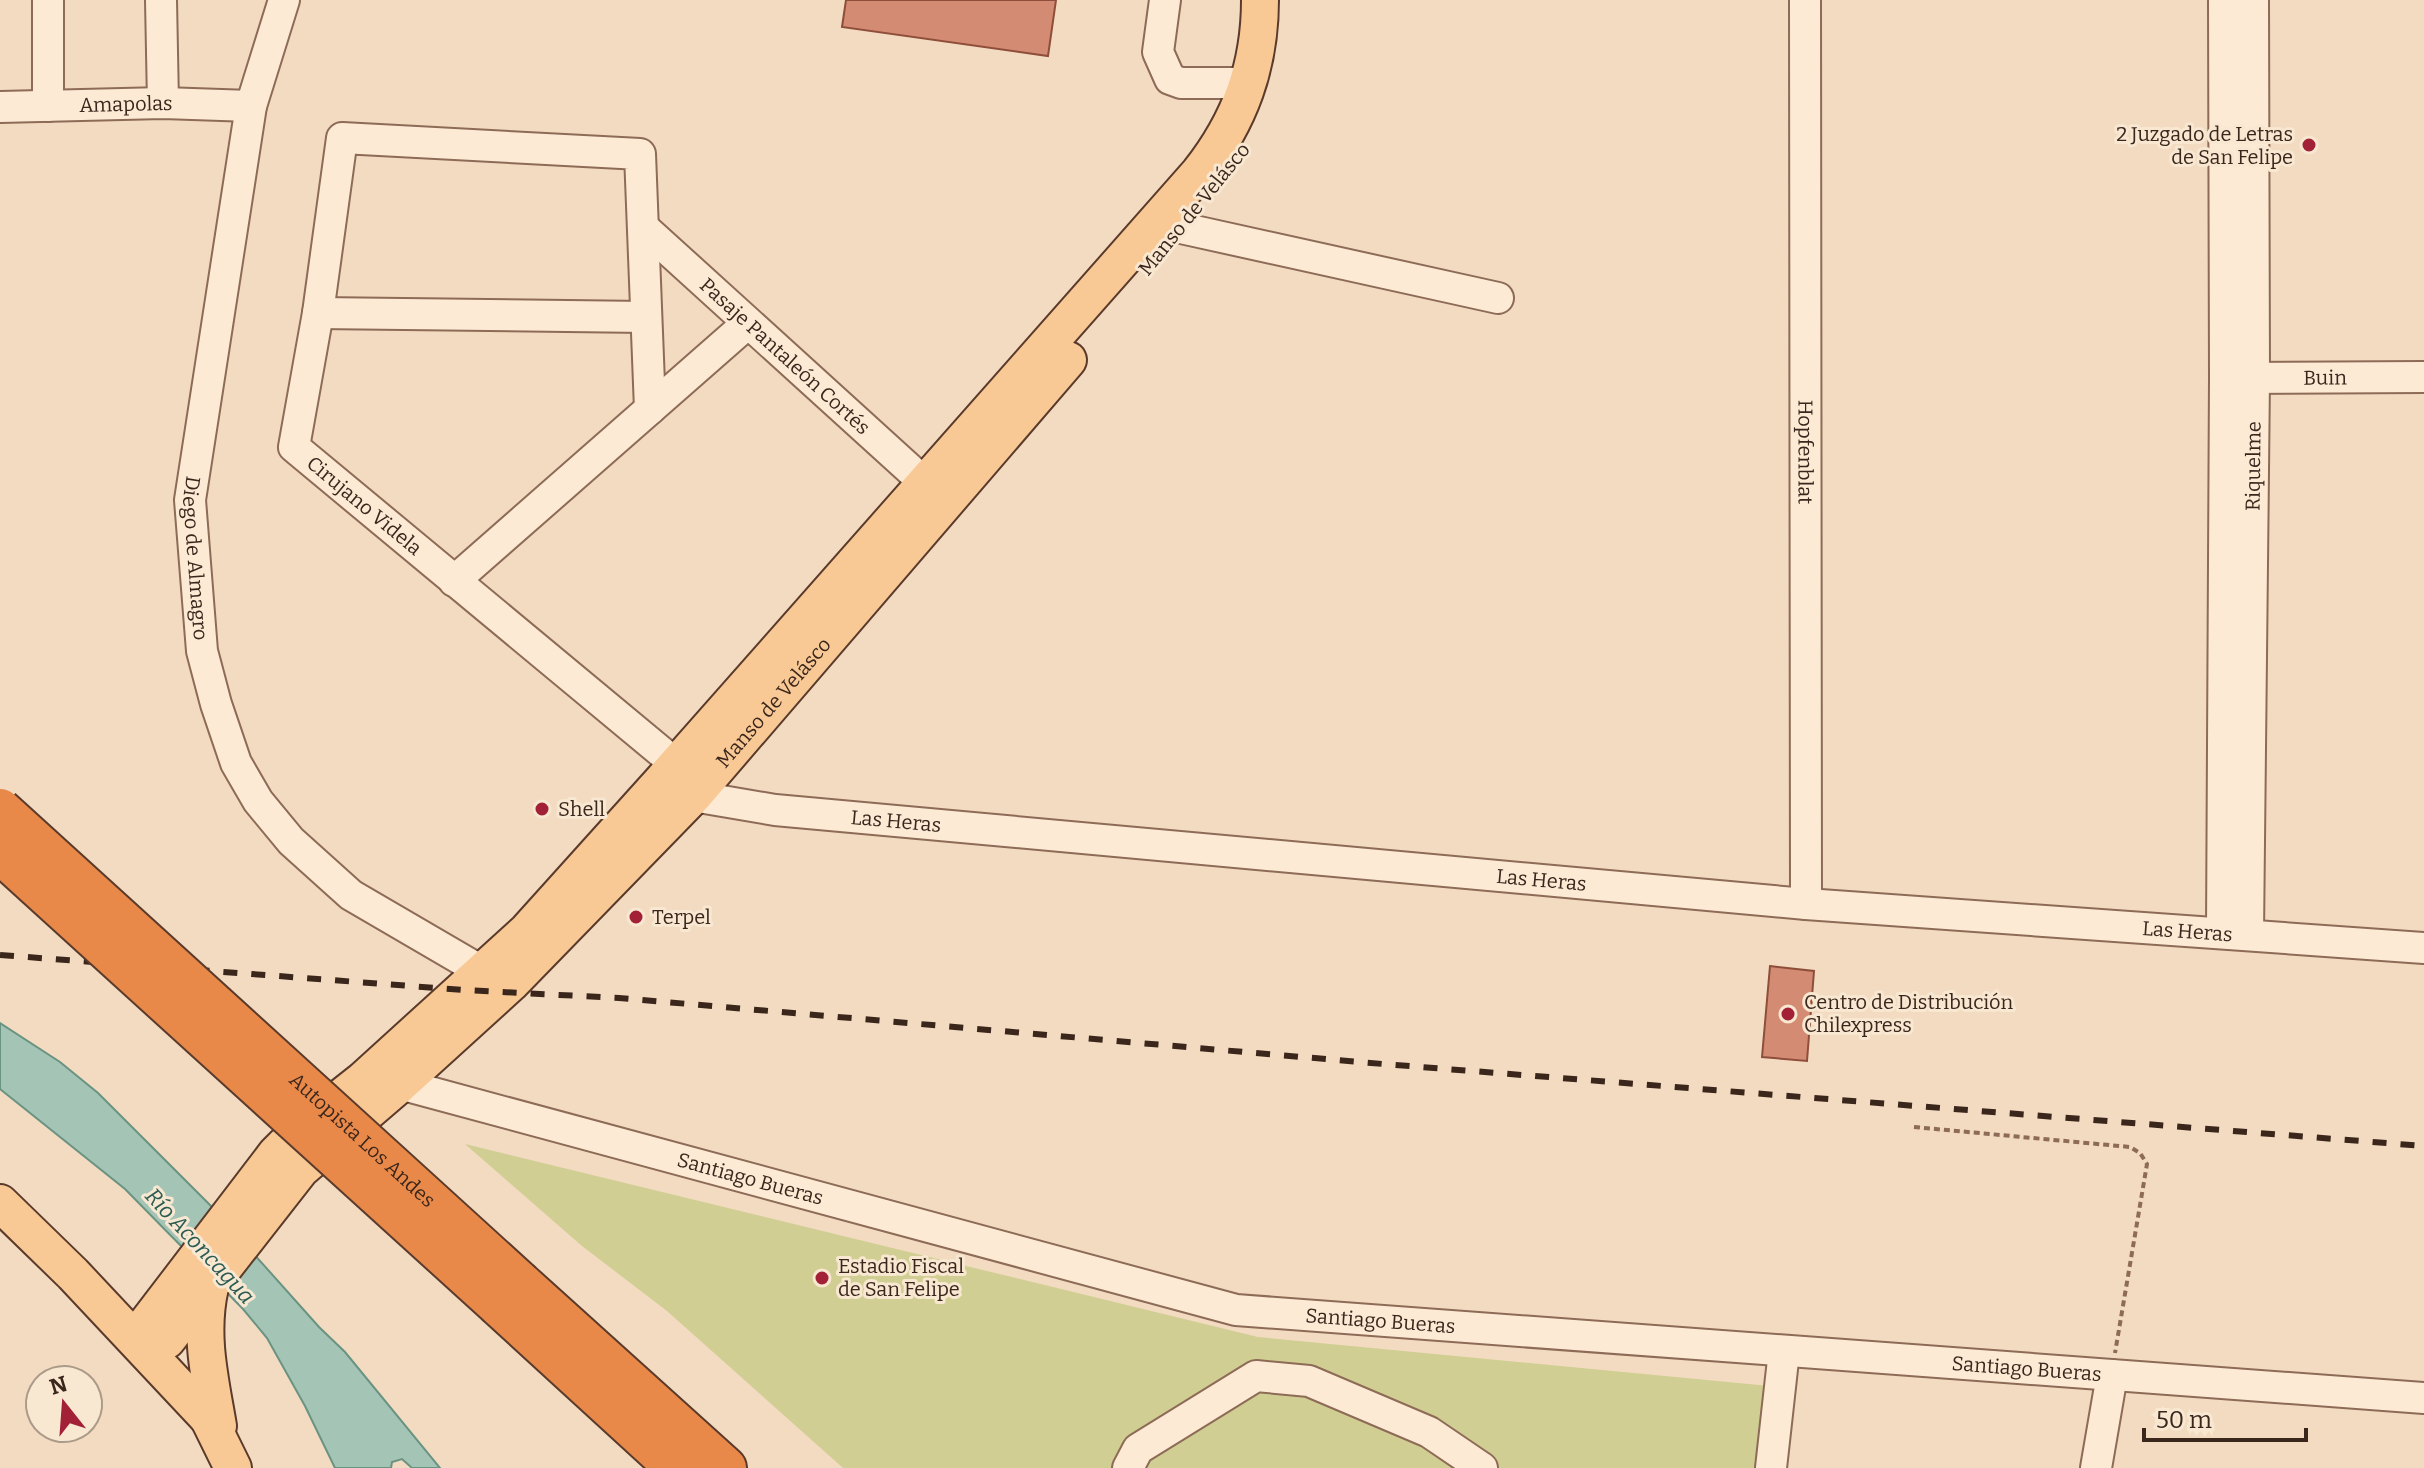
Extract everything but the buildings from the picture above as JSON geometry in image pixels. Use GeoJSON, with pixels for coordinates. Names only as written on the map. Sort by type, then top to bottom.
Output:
{"type":"FeatureCollection","features":[{"type":"Feature","properties":{"kind":"highway","name":"Autopista Los Andes"},"geometry":{"type":"LineString","coordinates":[[0,810],[510,1294],[677,1468]]}},
{"type":"Feature","properties":{"kind":"highway","name":"Autopista Los Andes"},"geometry":{"type":"LineString","coordinates":[[0,852],[510,1294],[725,1468]]}},
{"type":"Feature","properties":{"kind":"main road","name":"Manso de Velásco"},"geometry":{"type":"LineString","coordinates":[[678,780],[926,484],[1199,173],[1229,130],[1249,83],[1259,36],[1260,0]]}},
{"type":"Feature","properties":{"kind":"main road","name":"Manso de Velásco"},"geometry":{"type":"LineString","coordinates":[[289,1161],[400,1084],[1181,228],[1242,153],[1260,120],[1279,63],[1284,0]]}},
{"type":"Feature","properties":{"kind":"main road","name":"Manso de Velásco"},"geometry":{"type":"LineString","coordinates":[[149,1340],[289,1161],[301,1129],[497,978]]}},
{"type":"Feature","properties":{"kind":"main road"},"geometry":{"type":"LineString","coordinates":[[0,1203],[73,1274],[149,1340],[221,1444]]}},
{"type":"Feature","properties":{"kind":"main road"},"geometry":{"type":"LineString","coordinates":[[193,1285],[206,1303],[204,1340],[221,1444]]}},
{"type":"Feature","properties":{"kind":"street"},"geometry":{"type":"LineString","coordinates":[[48,0],[48,106]]}},
{"type":"Feature","properties":{"kind":"street"},"geometry":{"type":"LineString","coordinates":[[161,0],[163,103]]}},
{"type":"Feature","properties":{"kind":"street","name":"Diego de Almagro"},"geometry":{"type":"LineString","coordinates":[[284,0],[251,106],[190,500],[202,651],[236,763],[258,801],[291,841],[351,895],[497,978]]}},
{"type":"Feature","properties":{"kind":"street"},"geometry":{"type":"LineString","coordinates":[[1165,0],[1158,52],[1170,79],[1181,83],[1249,83]]}},
{"type":"Feature","properties":{"kind":"street","name":"Hopfenblat"},"geometry":{"type":"LineString","coordinates":[[1805,0],[1806,904]]}},
{"type":"Feature","properties":{"kind":"street","name":"Riquelme"},"geometry":{"type":"LineString","coordinates":[[2224,0],[2240,378]]}},
{"type":"Feature","properties":{"kind":"street","name":"Riquelme"},"geometry":{"type":"LineString","coordinates":[[2235,933],[2240,378],[2253,0]]}},
{"type":"Feature","properties":{"kind":"street","name":"Amapolas"},"geometry":{"type":"LineString","coordinates":[[0,107],[163,103],[251,106]]}},
{"type":"Feature","properties":{"kind":"street","name":"Cirujano Videla"},"geometry":{"type":"LineString","coordinates":[[643,227],[640,154],[342,138],[318,313],[294,447],[454,581],[678,780]]}},
{"type":"Feature","properties":{"kind":"street"},"geometry":{"type":"LineString","coordinates":[[643,227],[650,409]]}},
{"type":"Feature","properties":{"kind":"street","name":"Pasaje Pantaleón Cortés"},"geometry":{"type":"LineString","coordinates":[[643,227],[926,484]]}},
{"type":"Feature","properties":{"kind":"street"},"geometry":{"type":"LineString","coordinates":[[1181,228],[1498,298]]}},
{"type":"Feature","properties":{"kind":"street"},"geometry":{"type":"LineString","coordinates":[[318,313],[646,317]]}},
{"type":"Feature","properties":{"kind":"street"},"geometry":{"type":"LineString","coordinates":[[454,581],[748,323]]}},
{"type":"Feature","properties":{"kind":"street","name":"Buin"},"geometry":{"type":"LineString","coordinates":[[2240,378],[2424,377]]}},
{"type":"Feature","properties":{"kind":"street","name":"Las Heras"},"geometry":{"type":"LineString","coordinates":[[678,780],[791,812],[1806,904],[2424,948]]}},
{"type":"Feature","properties":{"kind":"street","name":"Santiago Bueras"},"geometry":{"type":"LineString","coordinates":[[363,1080],[400,1084],[1236,1310],[2424,1398]]}},
{"type":"Feature","properties":{"kind":"street"},"geometry":{"type":"LineString","coordinates":[[1771,1468],[1784,1351]]}},
{"type":"Feature","properties":{"kind":"street"},"geometry":{"type":"LineString","coordinates":[[2096,1468],[2112,1375]]}},
{"type":"Feature","properties":{"kind":"street"},"geometry":{"type":"LineString","coordinates":[[1128,1468],[1138,1449],[1256,1376],[1309,1381],[1429,1432],[1482,1468]]}},
{"type":"Feature","properties":{"kind":"path"},"geometry":{"type":"LineString","coordinates":[[1914,1127],[2130,1147],[2140,1153],[2147,1164],[2112,1375]]}},
{"type":"Feature","properties":{"kind":"shaded area","name":"Estadio Fiscal de San Felipe"},"geometry":{"type":"Polygon","coordinates":[[[465,1144],[1258,1337],[1780,1387],[1779,1468],[843,1468],[667,1311],[582,1246],[465,1144]]]}},
{"type":"Feature","properties":{"kind":"water","name":"Río Aconcagua"},"geometry":{"type":"Polygon","coordinates":[[[0,1023],[60,1062],[98,1093],[211,1206],[345,1352],[440,1468],[412,1468],[402,1459],[392,1462],[391,1468],[335,1468],[267,1338],[243,1309],[125,1189],[0,1089],[0,1023]]]}},
{"type":"Feature","properties":{"kind":"railway"},"geometry":{"type":"LineString","coordinates":[[0,955],[463,990],[619,998],[1383,1064],[2424,1146]]}},
{"type":"Feature","properties":{"kind":"place","name":"2 Juzgado de Letras de San Felipe"},"geometry":{"type":"Point","coordinates":[2309,145]}},
{"type":"Feature","properties":{"kind":"place","name":"Shell"},"geometry":{"type":"Point","coordinates":[542,809]}},
{"type":"Feature","properties":{"kind":"place","name":"Terpel"},"geometry":{"type":"Point","coordinates":[636,917]}},
{"type":"Feature","properties":{"kind":"place","name":"Centro de Distribución Chilexpress"},"geometry":{"type":"Point","coordinates":[1788,1014]}},
{"type":"Feature","properties":{"kind":"place","name":"Estadio Fiscal de San Felipe"},"geometry":{"type":"Point","coordinates":[822,1278]}}]}
